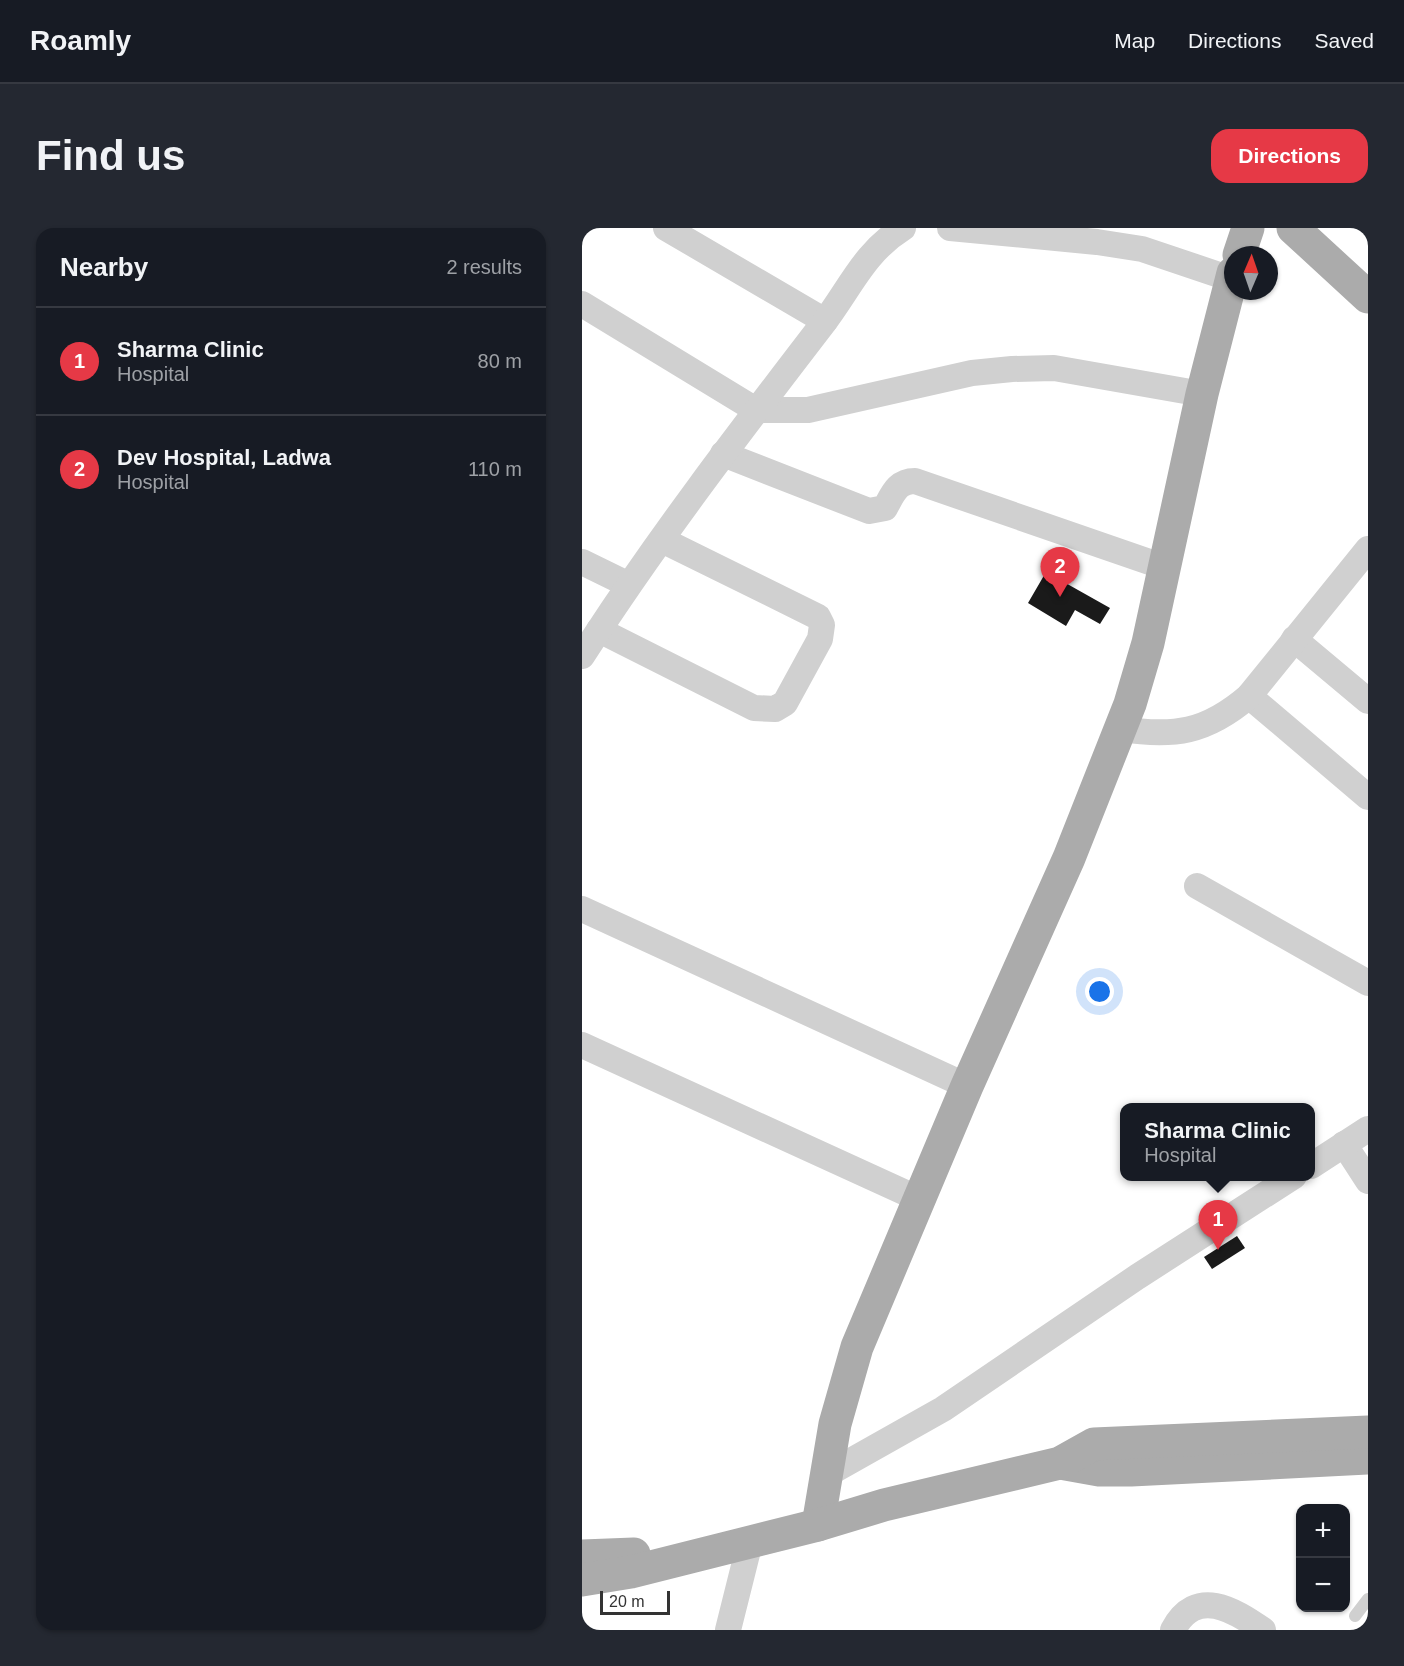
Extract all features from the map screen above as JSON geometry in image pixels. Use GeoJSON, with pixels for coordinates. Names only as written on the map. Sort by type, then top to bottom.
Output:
{"type":"FeatureCollection","features":[{"type":"Feature","properties":{"kind":"main road"},"geometry":{"type":"LineString","coordinates":[[1242,246],[1248,228]]}},
{"type":"Feature","properties":{"kind":"main road"},"geometry":{"type":"LineString","coordinates":[[1293,228],[1368,297]]}},
{"type":"Feature","properties":{"kind":"main road"},"geometry":{"type":"LineString","coordinates":[[818,1525],[834,1424],[857,1347],[967,1086],[1069,858],[1120,729],[1148,643],[1202,394],[1226,300]]}},
{"type":"Feature","properties":{"kind":"main road"},"geometry":{"type":"LineString","coordinates":[[582,1580],[632,1572],[818,1525],[884,1505],[1060,1463],[1095,1444],[1368,1432]]}},
{"type":"Feature","properties":{"kind":"main road"},"geometry":{"type":"LineString","coordinates":[[1060,1463],[1099,1470],[1131,1470],[1368,1458]]}},
{"type":"Feature","properties":{"kind":"main road"},"geometry":{"type":"LineString","coordinates":[[582,1556],[630,1553],[669,1561]]}},
{"type":"Feature","properties":{"kind":"street"},"geometry":{"type":"LineString","coordinates":[[666,228],[825,321]]}},
{"type":"Feature","properties":{"kind":"street"},"geometry":{"type":"LineString","coordinates":[[582,656],[627,584],[825,321],[869,256],[884,240],[903,228]]}},
{"type":"Feature","properties":{"kind":"street"},"geometry":{"type":"LineString","coordinates":[[950,228],[1097,242],[1224,267]]}},
{"type":"Feature","properties":{"kind":"street"},"geometry":{"type":"LineString","coordinates":[[582,304],[756,410],[808,410],[972,373],[1012,369],[1054,368],[1202,394]]}},
{"type":"Feature","properties":{"kind":"street"},"geometry":{"type":"LineString","coordinates":[[723,454],[869,511],[885,508],[898,485],[905,481],[915,481],[1164,567]]}},
{"type":"Feature","properties":{"kind":"street"},"geometry":{"type":"LineString","coordinates":[[598,630],[754,708],[774,710],[785,703],[820,639],[822,625],[818,617],[662,540]]}},
{"type":"Feature","properties":{"kind":"street"},"geometry":{"type":"LineString","coordinates":[[1120,729],[1148,733],[1189,731],[1228,714],[1248,696],[1368,549]]}},
{"type":"Feature","properties":{"kind":"street"},"geometry":{"type":"LineString","coordinates":[[582,562],[627,584]]}},
{"type":"Feature","properties":{"kind":"street"},"geometry":{"type":"LineString","coordinates":[[1294,639],[1368,700]]}},
{"type":"Feature","properties":{"kind":"street"},"geometry":{"type":"LineString","coordinates":[[1248,696],[1368,797]]}},
{"type":"Feature","properties":{"kind":"street"},"geometry":{"type":"LineString","coordinates":[[1197,886],[1368,983]]}},
{"type":"Feature","properties":{"kind":"street"},"geometry":{"type":"LineString","coordinates":[[582,909],[967,1086]]}},
{"type":"Feature","properties":{"kind":"street"},"geometry":{"type":"LineString","coordinates":[[582,1046],[919,1199]]}},
{"type":"Feature","properties":{"kind":"street"},"geometry":{"type":"LineString","coordinates":[[1315,1163],[1368,1129]]}},
{"type":"Feature","properties":{"kind":"street"},"geometry":{"type":"LineString","coordinates":[[1344,1144],[1368,1181]]}},
{"type":"Feature","properties":{"kind":"street"},"geometry":{"type":"LineString","coordinates":[[824,1476],[942,1409],[1137,1277],[1286,1181]]}},
{"type":"Feature","properties":{"kind":"street"},"geometry":{"type":"LineString","coordinates":[[728,1630],[750,1542]]}},
{"type":"Feature","properties":{"kind":"street"},"geometry":{"type":"LineString","coordinates":[[1173,1630],[1186,1613],[1200,1605],[1216,1605],[1242,1616],[1263,1630]]}},
{"type":"Feature","properties":{"kind":"lane"},"geometry":{"type":"LineString","coordinates":[[1354,1616],[1368,1599]]}},
{"type":"Feature","properties":{"kind":"building"},"geometry":{"type":"Polygon","coordinates":[[[1046,572],[1110,608],[1100,624],[1075,610],[1066,626],[1028,603],[1046,572]]]}},
{"type":"Feature","properties":{"kind":"building"},"geometry":{"type":"Polygon","coordinates":[[[1237,1236],[1245,1248],[1212,1269],[1204,1257],[1237,1236]]]}},
{"type":"Feature","properties":{"kind":"place","name":"Dev Hospital, Ladwa"},"geometry":{"type":"Point","coordinates":[1060,597]}},
{"type":"Feature","properties":{"kind":"place","name":"Sharma Clinic"},"geometry":{"type":"Point","coordinates":[1218,1250]}}]}
